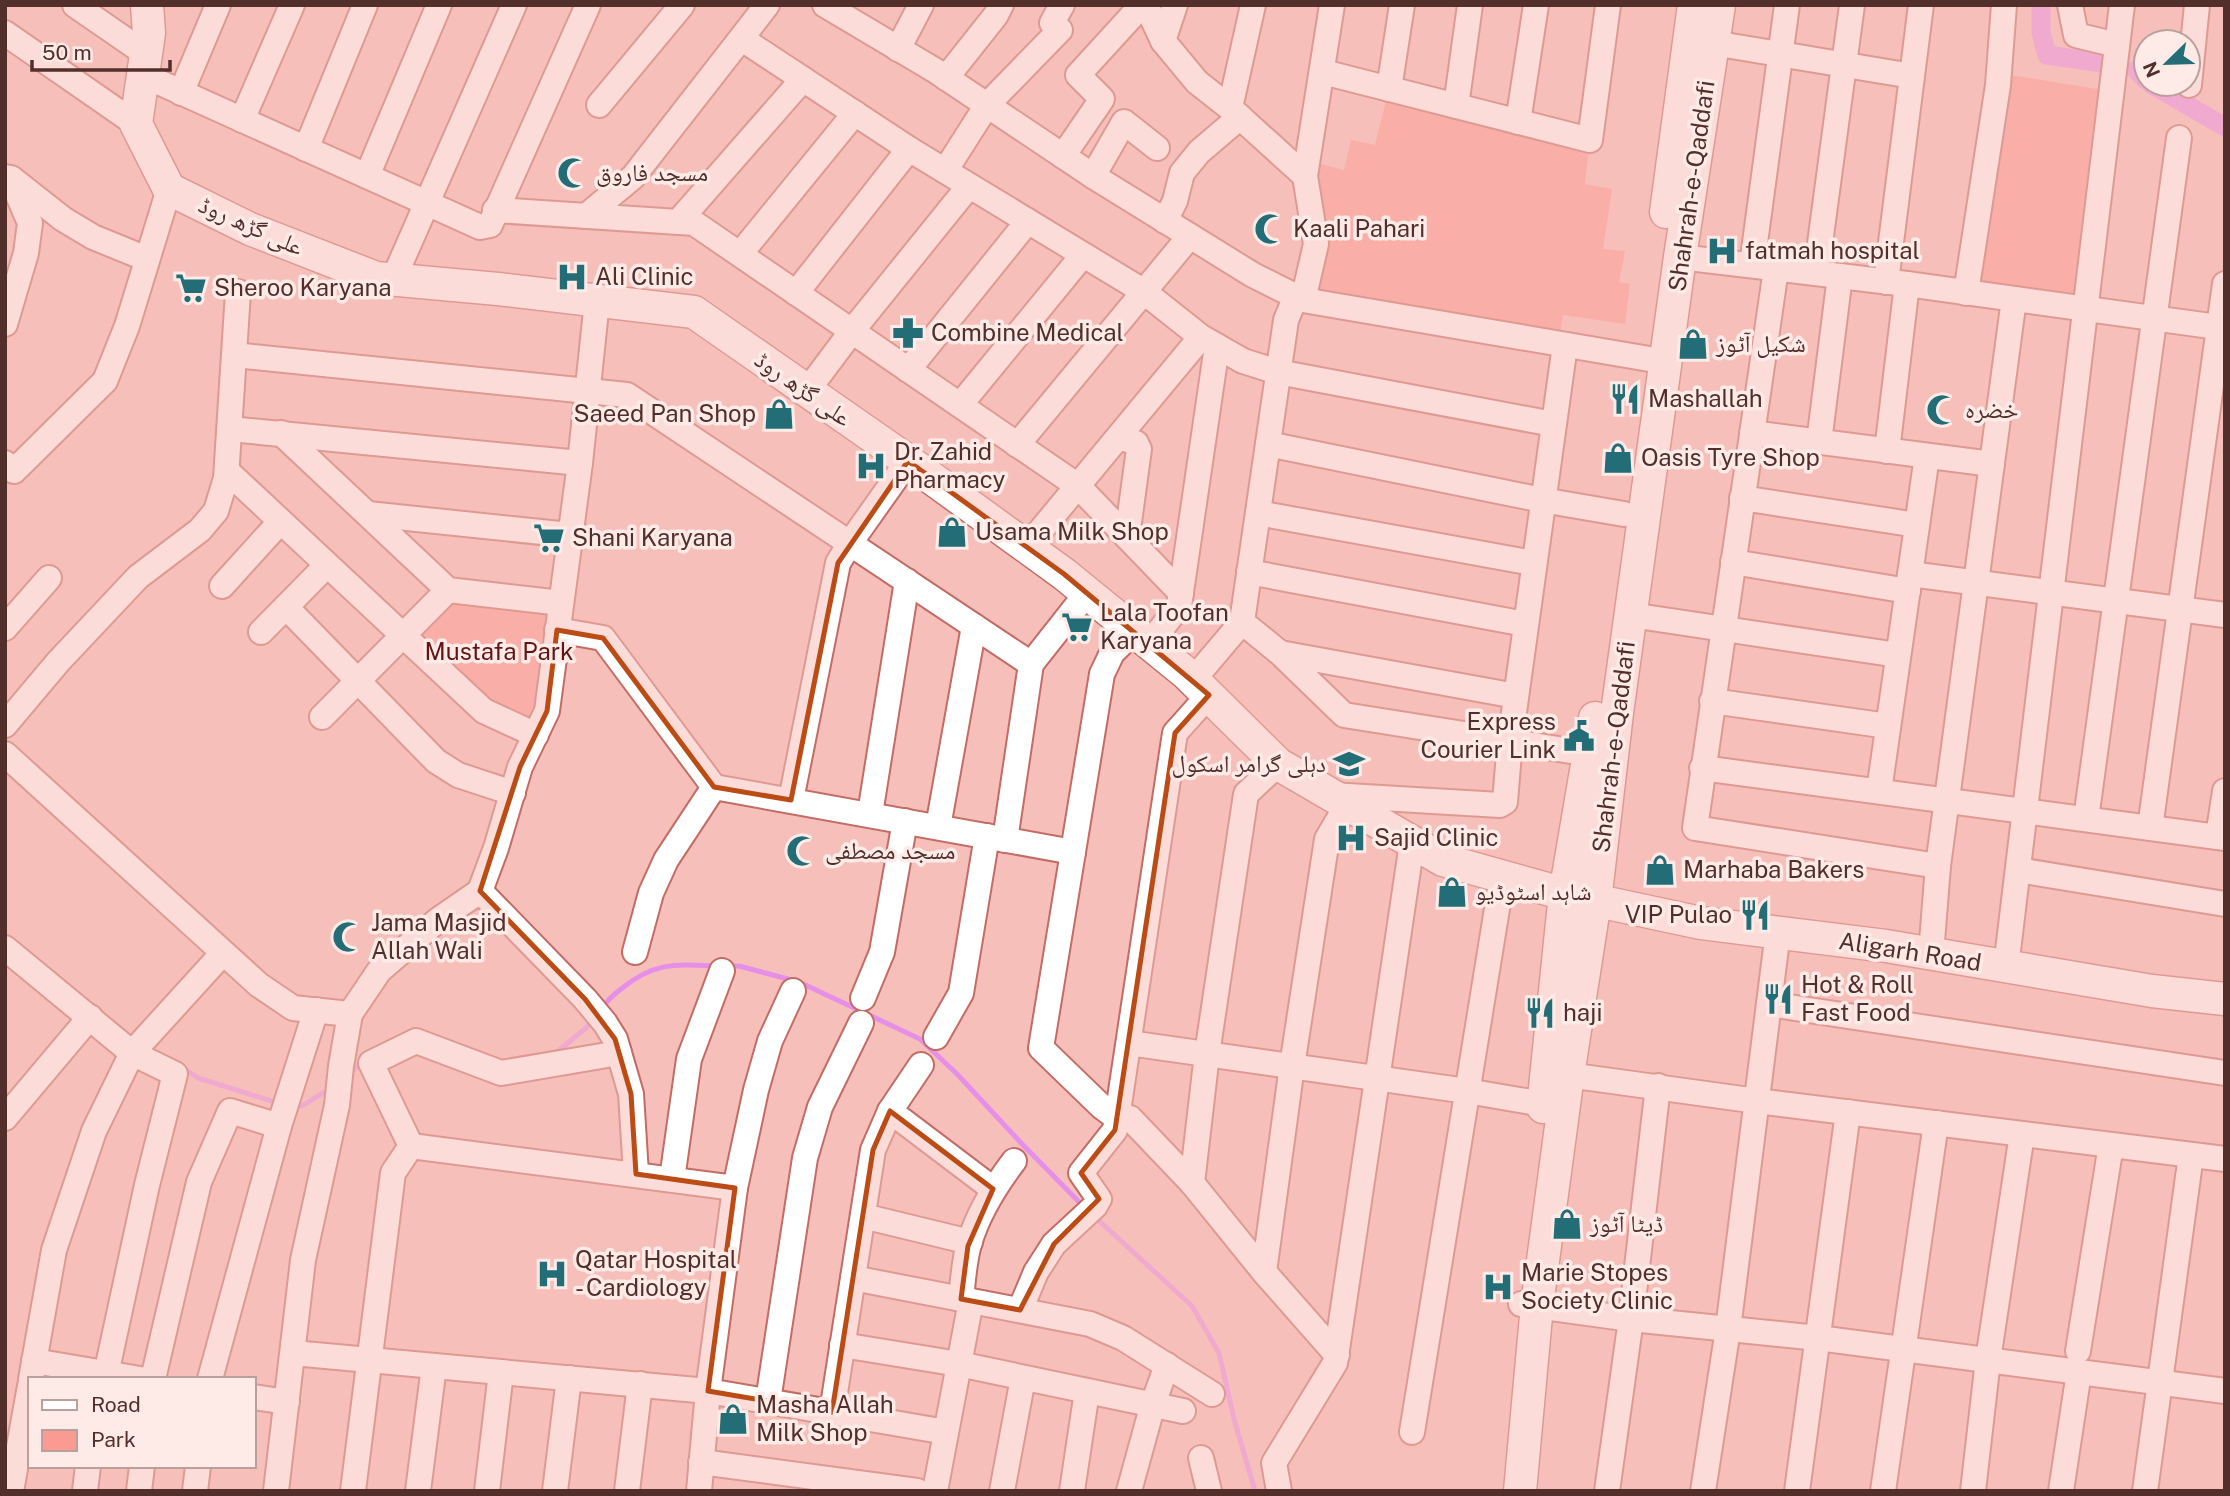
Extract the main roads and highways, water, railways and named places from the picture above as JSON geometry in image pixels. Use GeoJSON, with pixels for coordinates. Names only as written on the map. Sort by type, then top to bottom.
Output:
{"type":"FeatureCollection","features":[{"type":"Feature","properties":{"kind":"main road","name":"علی گڑھ روڈ"},"geometry":{"type":"LineString","coordinates":[[147,5],[149,33],[136,124],[169,188],[250,229],[376,278],[694,312],[908,461],[1087,593],[1201,688],[1279,764],[1443,860],[1580,898]]}},
{"type":"Feature","properties":{"kind":"main road","name":"Shahrah-e-Qaddafi"},"geometry":{"type":"LineString","coordinates":[[1520,1491],[1543,1104],[1631,615],[1694,5]]}},
{"type":"Feature","properties":{"kind":"main road","name":"Shahrah-e-Qaddafi"},"geometry":{"type":"LineString","coordinates":[[1500,1491],[1568,1075],[1590,754],[1624,514],[1681,257],[1719,5]]}},
{"type":"Feature","properties":{"kind":"main road","name":"Aligarh Road"},"geometry":{"type":"LineString","coordinates":[[1580,898],[1701,923],[1931,954],[2152,991],[2225,999]]}},
{"type":"Feature","properties":{"kind":"waterway"},"geometry":{"type":"LineString","coordinates":[[2041,5],[2041,33],[2047,55],[2101,63]]}},
{"type":"Feature","properties":{"kind":"waterway"},"geometry":{"type":"LineString","coordinates":[[2175,98],[2225,127]]}},
{"type":"Feature","properties":{"kind":"waterway"},"geometry":{"type":"LineString","coordinates":[[601,1009],[633,980],[655,969],[677,965],[716,966]]}},
{"type":"Feature","properties":{"kind":"waterway"},"geometry":{"type":"LineString","coordinates":[[726,966],[739,966],[799,982],[920,1039],[1085,1208]]}},
{"type":"Feature","properties":{"kind":"waterway"},"geometry":{"type":"LineString","coordinates":[[557,1052],[593,1019]]}},
{"type":"Feature","properties":{"kind":"waterway"},"geometry":{"type":"LineString","coordinates":[[348,1075],[364,1060]]}},
{"type":"Feature","properties":{"kind":"waterway"},"geometry":{"type":"LineString","coordinates":[[183,1068],[198,1078],[278,1103]]}},
{"type":"Feature","properties":{"kind":"waterway"},"geometry":{"type":"LineString","coordinates":[[291,1105],[302,1106],[329,1089]]}},
{"type":"Feature","properties":{"kind":"waterway"},"geometry":{"type":"LineString","coordinates":[[1095,1217],[1192,1306],[1219,1353],[1234,1419],[1255,1491]]}},
{"type":"Feature","properties":{"kind":"place","name":"مسجد فاروق"},"geometry":{"type":"Point","coordinates":[573,173]}},
{"type":"Feature","properties":{"kind":"place","name":"Kaali Pahari"},"geometry":{"type":"Point","coordinates":[1270,229]}},
{"type":"Feature","properties":{"kind":"place","name":"fatmah hospital"},"geometry":{"type":"Point","coordinates":[1722,251]}},
{"type":"Feature","properties":{"kind":"place","name":"Ali Clinic"},"geometry":{"type":"Point","coordinates":[572,277]}},
{"type":"Feature","properties":{"kind":"place","name":"Sheroo Karyana"},"geometry":{"type":"Point","coordinates":[191,288]}},
{"type":"Feature","properties":{"kind":"place","name":"Combine Medical"},"geometry":{"type":"Point","coordinates":[908,333]}},
{"type":"Feature","properties":{"kind":"place","name":"شکیل آٹوز"},"geometry":{"type":"Point","coordinates":[1693,344]}},
{"type":"Feature","properties":{"kind":"place","name":"Mashallah"},"geometry":{"type":"Point","coordinates":[1625,399]}},
{"type":"Feature","properties":{"kind":"place","name":"خضرہ"},"geometry":{"type":"Point","coordinates":[1942,410]}},
{"type":"Feature","properties":{"kind":"place","name":"Saeed Pan Shop"},"geometry":{"type":"Point","coordinates":[779,414]}},
{"type":"Feature","properties":{"kind":"place","name":"Oasis Tyre Shop"},"geometry":{"type":"Point","coordinates":[1618,458]}},
{"type":"Feature","properties":{"kind":"place","name":"Dr. Zahid Pharmacy"},"geometry":{"type":"Point","coordinates":[871,466]}},
{"type":"Feature","properties":{"kind":"place","name":"Usama Milk Shop"},"geometry":{"type":"Point","coordinates":[952,532]}},
{"type":"Feature","properties":{"kind":"place","name":"Shani Karyana"},"geometry":{"type":"Point","coordinates":[549,538]}},
{"type":"Feature","properties":{"kind":"place","name":"Lala Toofan Karyana"},"geometry":{"type":"Point","coordinates":[1077,627]}},
{"type":"Feature","properties":{"kind":"place","name":"Express Courier Link"},"geometry":{"type":"Point","coordinates":[1579,736]}},
{"type":"Feature","properties":{"kind":"place","name":"دہلی گرامر اسکول"},"geometry":{"type":"Point","coordinates":[1349,764]}},
{"type":"Feature","properties":{"kind":"place","name":"Sajid Clinic"},"geometry":{"type":"Point","coordinates":[1351,838]}},
{"type":"Feature","properties":{"kind":"place","name":"مسجد مصطفی"},"geometry":{"type":"Point","coordinates":[802,851]}},
{"type":"Feature","properties":{"kind":"place","name":"Marhaba Bakers"},"geometry":{"type":"Point","coordinates":[1660,870]}},
{"type":"Feature","properties":{"kind":"place","name":"شاہد اسٹوڈیو"},"geometry":{"type":"Point","coordinates":[1452,892]}},
{"type":"Feature","properties":{"kind":"place","name":"VIP Pulao"},"geometry":{"type":"Point","coordinates":[1755,915]}},
{"type":"Feature","properties":{"kind":"place","name":"Jama Masjid Allah Wali"},"geometry":{"type":"Point","coordinates":[348,937]}},
{"type":"Feature","properties":{"kind":"place","name":"Hot & Roll Fast Food"},"geometry":{"type":"Point","coordinates":[1778,999]}},
{"type":"Feature","properties":{"kind":"place","name":"haji"},"geometry":{"type":"Point","coordinates":[1540,1013]}},
{"type":"Feature","properties":{"kind":"place","name":"ڈیٹا آٹوز"},"geometry":{"type":"Point","coordinates":[1567,1224]}},
{"type":"Feature","properties":{"kind":"place","name":"Qatar Hospital - Cardiology"},"geometry":{"type":"Point","coordinates":[552,1274]}},
{"type":"Feature","properties":{"kind":"place","name":"Marie Stopes Society Clinic"},"geometry":{"type":"Point","coordinates":[1498,1287]}},
{"type":"Feature","properties":{"kind":"place","name":"Masha Allah Milk Shop"},"geometry":{"type":"Point","coordinates":[733,1419]}},
{"type":"Feature","properties":{"kind":"park label","name":"Mustafa Park"},"geometry":{"type":"Point","coordinates":[499,652]}}]}
